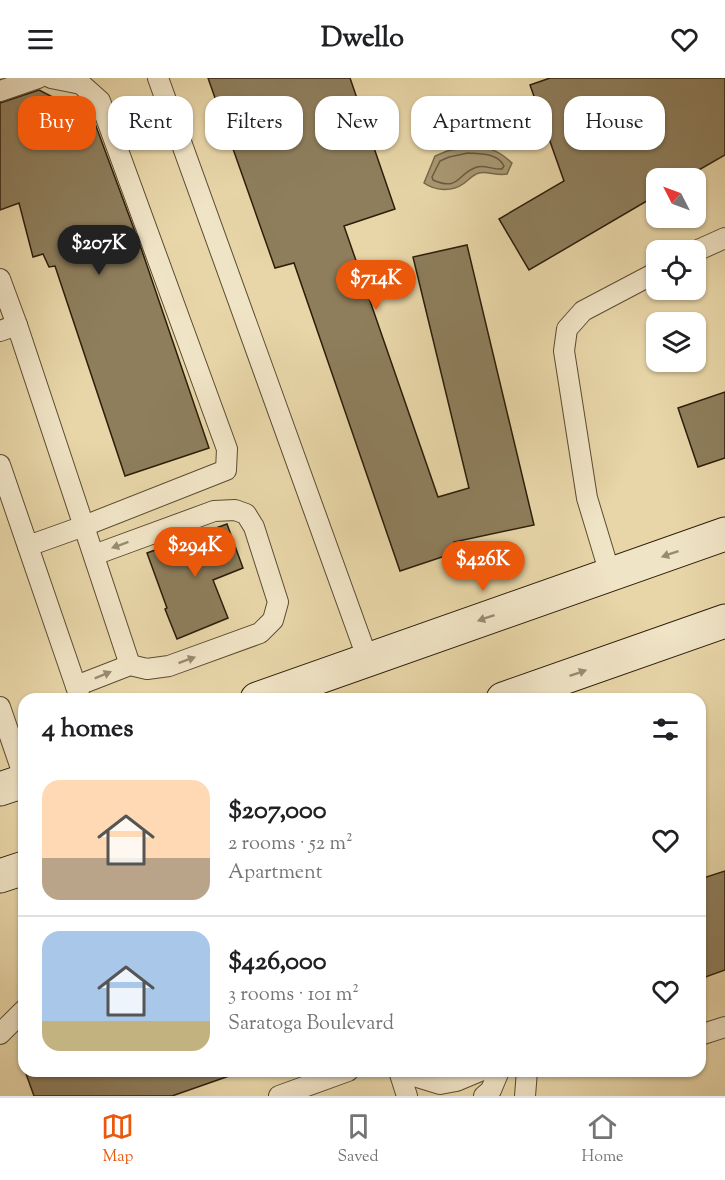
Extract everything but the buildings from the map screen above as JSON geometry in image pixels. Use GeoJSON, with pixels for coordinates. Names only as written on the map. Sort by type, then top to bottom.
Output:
{"type":"FeatureCollection","features":[{"type":"Feature","properties":{"kind":"main road"},"geometry":{"type":"LineString","coordinates":[[274,693],[725,534]]}},
{"type":"Feature","properties":{"kind":"main road"},"geometry":{"type":"LineString","coordinates":[[527,693],[725,621]]}},
{"type":"Feature","properties":{"kind":"main road"},"geometry":{"type":"LineString","coordinates":[[0,789],[18,782]]}},
{"type":"Feature","properties":{"kind":"main road"},"geometry":{"type":"LineString","coordinates":[[0,876],[18,870]]}},
{"type":"Feature","properties":{"kind":"lane"},"geometry":{"type":"LineString","coordinates":[[0,91],[38,78]]}},
{"type":"Feature","properties":{"kind":"lane"},"geometry":{"type":"LineString","coordinates":[[28,546],[226,470],[227,449],[100,101],[81,84],[51,78]]}},
{"type":"Feature","properties":{"kind":"lane"},"geometry":{"type":"LineString","coordinates":[[158,78],[368,660]]}},
{"type":"Feature","properties":{"kind":"lane"},"geometry":{"type":"LineString","coordinates":[[706,247],[725,238]]}},
{"type":"Feature","properties":{"kind":"lane"},"geometry":{"type":"LineString","coordinates":[[610,574],[587,498],[564,351],[567,329],[583,311],[646,278]]}},
{"type":"Feature","properties":{"kind":"lane"},"geometry":{"type":"LineString","coordinates":[[0,279],[9,328],[84,526],[130,665]]}},
{"type":"Feature","properties":{"kind":"lane"},"geometry":{"type":"LineString","coordinates":[[0,465],[78,693],[130,665],[147,669],[169,666],[260,633],[273,620],[278,602],[254,526],[246,514],[235,510],[214,511],[94,555]]}},
{"type":"Feature","properties":{"kind":"lane"},"geometry":{"type":"LineString","coordinates":[[0,707],[18,761]]}},
{"type":"Feature","properties":{"kind":"lane"},"geometry":{"type":"LineString","coordinates":[[0,1034],[18,1016]]}},
{"type":"Feature","properties":{"kind":"lane"},"geometry":{"type":"LineString","coordinates":[[706,1033],[725,1027]]}},
{"type":"Feature","properties":{"kind":"lane"},"geometry":{"type":"LineString","coordinates":[[279,1096],[331,1077]]}},
{"type":"Feature","properties":{"kind":"lane"},"geometry":{"type":"LineString","coordinates":[[407,1096],[408,1077]]}},
{"type":"Feature","properties":{"kind":"lane"},"geometry":{"type":"LineString","coordinates":[[410,1077],[422,1096]]}},
{"type":"Feature","properties":{"kind":"lane"},"geometry":{"type":"LineString","coordinates":[[420,1077],[440,1084],[466,1077]]}},
{"type":"Feature","properties":{"kind":"lane"},"geometry":{"type":"LineString","coordinates":[[484,1096],[491,1090],[496,1077]]}},
{"type":"Feature","properties":{"kind":"lane"},"geometry":{"type":"LineString","coordinates":[[525,1096],[527,1077]]}},
{"type":"Feature","properties":{"kind":"water"},"geometry":{"type":"Polygon","coordinates":[[[490,150],[501,154],[512,163],[507,174],[479,173],[459,187],[444,190],[433,188],[424,183],[435,156],[447,151],[490,150]]]}}]}
